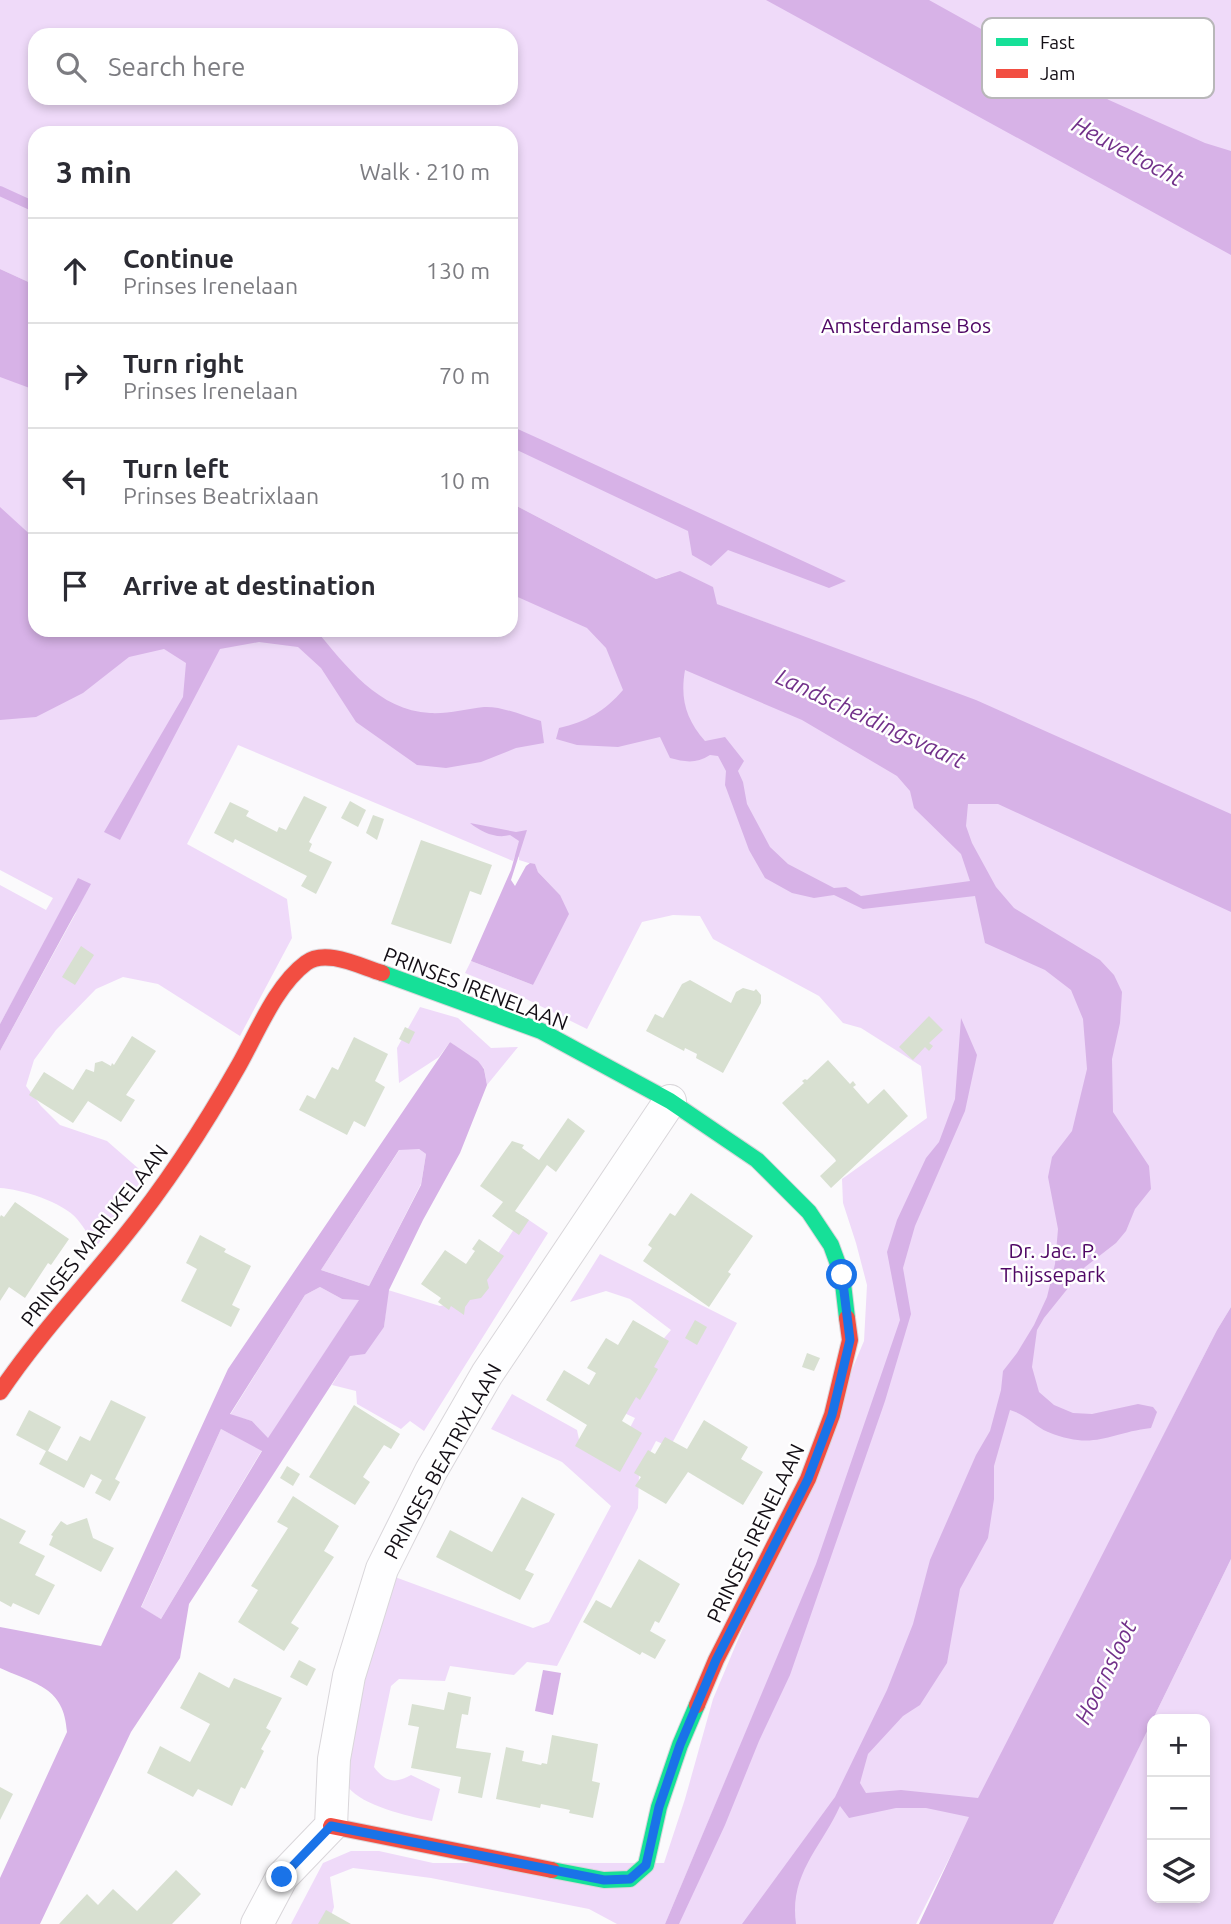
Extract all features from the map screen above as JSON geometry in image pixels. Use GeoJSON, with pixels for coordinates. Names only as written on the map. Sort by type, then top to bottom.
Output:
{"type":"FeatureCollection","features":[{"type":"Feature","properties":{"kind":"street","name":"PRINSES IRENELAAN"},"geometry":{"type":"LineString","coordinates":[[308,961],[331,957],[541,1031],[670,1101],[757,1160],[809,1212],[831,1245],[842,1275],[850,1340],[832,1415],[808,1479],[716,1660],[680,1745],[659,1807],[646,1865],[630,1879],[604,1880],[331,1826]]}},
{"type":"Feature","properties":{"kind":"street","name":"PRINSES MARIJKELAAN"},"geometry":{"type":"LineString","coordinates":[[0,1392],[26,1353],[125,1236],[172,1172],[219,1100],[286,982],[308,961]]}},
{"type":"Feature","properties":{"kind":"street","name":"PRINSES BEATRIXLAAN"},"geometry":{"type":"LineString","coordinates":[[331,1826],[334,1759],[349,1676],[382,1569],[431,1471],[487,1374],[670,1101]]}},
{"type":"Feature","properties":{"kind":"street"},"geometry":{"type":"LineString","coordinates":[[257,1924],[282,1877],[331,1826]]}},
{"type":"Feature","properties":{"kind":"green space","name":"Amsterdamse Bos"},"geometry":{"type":"Polygon","coordinates":[[[0,0],[1231,0],[1231,838],[794,633],[716,604],[670,574],[656,579],[518,507],[518,126],[28,126],[28,282],[0,269],[0,0]]]}},
{"type":"Feature","properties":{"kind":"green space","name":"Dr. Jac. P. Thijssepark"},"geometry":{"type":"Polygon","coordinates":[[[0,373],[28,384],[28,637],[518,637],[518,589],[1231,898],[1231,1307],[916,1924],[676,1924],[768,1680],[665,1924],[617,1924],[589,1909],[431,1878],[353,1868],[330,1877],[334,1907],[328,1924],[291,1924],[323,1863],[351,1851],[379,1851],[433,1863],[664,1863],[713,1699],[864,1341],[867,1285],[843,1203],[842,1179],[927,1118],[921,1066],[861,1028],[843,1023],[819,996],[713,939],[700,916],[673,915],[642,922],[587,1029],[512,992],[465,973],[471,961],[533,985],[560,895],[538,872],[535,865],[515,856],[513,861],[238,745],[187,844],[287,899],[292,938],[240,1036],[158,984],[123,977],[96,989],[56,1030],[34,1060],[26,1086],[60,1125],[107,1141],[147,1176],[96,1247],[77,1219],[62,1207],[30,1194],[0,1188],[0,1051],[77,911],[28,973],[0,1024],[0,885],[46,910],[53,898],[0,870],[0,373]]]}},
{"type":"Feature","properties":{"kind":"green space"},"geometry":{"type":"Polygon","coordinates":[[[420,1007],[458,1018],[491,1048],[518,1047],[487,1085],[484,1068],[450,1042],[439,1057],[399,1083],[397,1048],[420,1007]]]}},
{"type":"Feature","properties":{"kind":"green space"},"geometry":{"type":"Polygon","coordinates":[[[400,1149],[419,1149],[426,1154],[421,1184],[369,1286],[321,1270],[400,1149]]]}},
{"type":"Feature","properties":{"kind":"green space"},"geometry":{"type":"Polygon","coordinates":[[[523,1216],[548,1233],[424,1431],[410,1421],[401,1429],[357,1404],[356,1391],[332,1385],[350,1355],[384,1327],[388,1290],[440,1306],[466,1301],[523,1216]]]}},
{"type":"Feature","properties":{"kind":"green space"},"geometry":{"type":"Polygon","coordinates":[[[600,1254],[737,1323],[670,1447],[656,1441],[639,1474],[638,1508],[557,1666],[527,1662],[514,1675],[450,1666],[445,1681],[399,1679],[391,1686],[374,1767],[382,1776],[391,1780],[400,1780],[411,1775],[440,1789],[432,1821],[375,1805],[348,1787],[355,1707],[395,1577],[533,1628],[549,1622],[611,1506],[562,1462],[491,1429],[512,1394],[577,1430],[581,1449],[611,1464],[635,1418],[622,1412],[653,1351],[671,1330],[630,1299],[606,1291],[570,1302],[600,1254]]]}},
{"type":"Feature","properties":{"kind":"green space"},"geometry":{"type":"Polygon","coordinates":[[[320,1287],[342,1299],[360,1299],[268,1439],[252,1421],[230,1415],[305,1295],[320,1287]]]}},
{"type":"Feature","properties":{"kind":"green space"},"geometry":{"type":"Polygon","coordinates":[[[221,1429],[262,1450],[161,1619],[141,1608],[221,1429]]]}},
{"type":"Feature","properties":{"kind":"green space"},"geometry":{"type":"Polygon","coordinates":[[[1231,1559],[1231,1924],[1053,1924],[1147,1730],[1147,1903],[1210,1903],[1210,1714],[1155,1714],[1231,1559]]]}},
{"type":"Feature","properties":{"kind":"water","name":"Heuveltocht"},"geometry":{"type":"Polygon","coordinates":[[[766,0],[929,0],[982,29],[982,98],[1105,98],[1205,143],[1231,151],[1231,255],[766,0]]]}},
{"type":"Feature","properties":{"kind":"water"},"geometry":{"type":"Polygon","coordinates":[[[0,269],[28,282],[28,387],[0,377],[0,269]]]}},
{"type":"Feature","properties":{"kind":"water"},"geometry":{"type":"Polygon","coordinates":[[[518,429],[846,581],[829,588],[728,550],[711,566],[692,555],[688,531],[518,450],[518,429]]]}},
{"type":"Feature","properties":{"kind":"water"},"geometry":{"type":"Polygon","coordinates":[[[0,507],[28,533],[28,637],[322,637],[365,684],[395,704],[430,713],[484,707],[505,710],[541,721],[544,743],[516,748],[481,762],[446,768],[417,765],[356,722],[321,668],[298,647],[259,642],[220,649],[120,840],[104,832],[183,697],[186,663],[164,649],[129,657],[83,693],[36,717],[0,720],[0,507]]]}},
{"type":"Feature","properties":{"kind":"water"},"geometry":{"type":"Polygon","coordinates":[[[518,507],[656,579],[680,571],[713,587],[717,604],[976,700],[1231,814],[1231,912],[998,804],[968,804],[966,826],[972,843],[996,887],[1014,908],[1100,960],[1114,975],[1122,992],[1120,1023],[1112,1059],[1113,1112],[1149,1166],[1151,1189],[1135,1209],[1126,1231],[1116,1243],[1085,1267],[1037,1330],[1032,1367],[1039,1392],[1054,1405],[1073,1413],[1092,1414],[1138,1404],[1153,1407],[1157,1412],[1151,1428],[1101,1439],[1078,1440],[1048,1432],[1010,1410],[994,1466],[994,1499],[988,1538],[960,1589],[947,1663],[920,1705],[903,1716],[868,1754],[860,1783],[866,1793],[901,1790],[978,1798],[1231,1307],[1231,1559],[1155,1714],[1147,1714],[1147,1731],[1053,1924],[919,1924],[969,1817],[926,1808],[896,1808],[849,1818],[840,1806],[802,1876],[795,1906],[796,1924],[742,1924],[835,1797],[887,1690],[913,1624],[930,1560],[976,1455],[990,1431],[1003,1371],[1034,1325],[1047,1297],[1055,1264],[1058,1229],[1048,1177],[1052,1157],[1072,1131],[1087,1069],[1083,1019],[1071,990],[1045,970],[985,943],[975,896],[863,909],[834,895],[814,898],[792,893],[765,878],[749,850],[725,785],[726,771],[718,756],[710,755],[690,761],[670,758],[660,737],[618,747],[577,745],[556,739],[559,728],[594,715],[623,690],[606,648],[587,628],[518,597],[518,507]],[[685,670],[684,699],[693,725],[705,741],[725,737],[744,761],[738,771],[747,804],[770,847],[788,864],[834,888],[846,887],[861,896],[970,881],[961,854],[914,808],[910,791],[897,776],[802,720],[685,670]]]}},
{"type":"Feature","properties":{"kind":"water"},"geometry":{"type":"Polygon","coordinates":[[[470,823],[516,832],[527,830],[511,880],[515,886],[526,866],[535,864],[538,872],[560,895],[569,914],[533,985],[471,961],[511,870],[519,841],[510,835],[489,834],[470,823]]]}},
{"type":"Feature","properties":{"kind":"water"},"geometry":{"type":"Polygon","coordinates":[[[78,878],[91,884],[0,1051],[0,1024],[78,878]]]}},
{"type":"Feature","properties":{"kind":"water"},"geometry":{"type":"Polygon","coordinates":[[[961,1018],[977,1055],[965,1111],[915,1226],[903,1268],[911,1314],[885,1401],[790,1675],[679,1924],[665,1924],[816,1564],[900,1320],[887,1252],[897,1220],[926,1158],[939,1142],[955,1099],[961,1018]]]}},
{"type":"Feature","properties":{"kind":"water"},"geometry":{"type":"Polygon","coordinates":[[[450,1042],[478,1061],[484,1069],[487,1085],[460,1153],[389,1290],[384,1327],[365,1354],[350,1356],[189,1604],[180,1658],[131,1732],[40,1924],[0,1924],[0,1878],[67,1732],[65,1717],[54,1696],[37,1684],[0,1668],[0,1627],[101,1646],[228,1369],[450,1042]],[[419,1149],[399,1150],[321,1270],[369,1286],[421,1185],[426,1154],[419,1149]],[[320,1287],[305,1295],[230,1414],[252,1421],[268,1438],[359,1300],[342,1299],[320,1287]],[[221,1429],[141,1607],[161,1619],[262,1451],[221,1429]]]}},
{"type":"Feature","properties":{"kind":"water"},"geometry":{"type":"Polygon","coordinates":[[[543,1670],[561,1673],[553,1715],[535,1711],[543,1670]]]}},
{"type":"Feature","properties":{"kind":"building"},"geometry":{"type":"Polygon","coordinates":[[[304,796],[327,807],[309,842],[312,844],[309,851],[332,862],[316,894],[301,886],[307,876],[235,839],[233,843],[214,833],[230,802],[249,811],[246,816],[277,832],[279,827],[286,830],[304,796]]]}},
{"type":"Feature","properties":{"kind":"building"},"geometry":{"type":"Polygon","coordinates":[[[350,801],[366,810],[358,827],[341,818],[350,801]]]}},
{"type":"Feature","properties":{"kind":"building"},"geometry":{"type":"Polygon","coordinates":[[[373,815],[384,819],[377,840],[366,833],[373,815]]]}},
{"type":"Feature","properties":{"kind":"building"},"geometry":{"type":"Polygon","coordinates":[[[421,840],[492,865],[481,895],[470,891],[451,944],[391,924],[421,840]]]}},
{"type":"Feature","properties":{"kind":"building"},"geometry":{"type":"Polygon","coordinates":[[[81,946],[94,955],[75,985],[62,977],[81,946]]]}},
{"type":"Feature","properties":{"kind":"building"},"geometry":{"type":"Polygon","coordinates":[[[690,980],[731,1003],[736,992],[743,988],[754,991],[756,989],[761,995],[761,1003],[723,1073],[696,1058],[697,1054],[685,1048],[684,1051],[646,1031],[655,1014],[663,1018],[682,984],[690,980]]]}},
{"type":"Feature","properties":{"kind":"building"},"geometry":{"type":"Polygon","coordinates":[[[929,1016],[943,1030],[929,1043],[933,1046],[929,1051],[925,1047],[913,1060],[899,1047],[929,1016]]]}},
{"type":"Feature","properties":{"kind":"building"},"geometry":{"type":"Polygon","coordinates":[[[405,1027],[415,1032],[409,1044],[399,1039],[405,1027]]]}},
{"type":"Feature","properties":{"kind":"building"},"geometry":{"type":"Polygon","coordinates":[[[132,1036],[156,1051],[126,1095],[135,1100],[121,1122],[88,1101],[73,1123],[29,1095],[44,1072],[73,1090],[86,1069],[94,1072],[95,1063],[102,1061],[114,1065],[132,1036]]]}},
{"type":"Feature","properties":{"kind":"building"},"geometry":{"type":"Polygon","coordinates":[[[354,1037],[388,1054],[375,1081],[385,1087],[365,1127],[354,1121],[347,1135],[299,1110],[307,1095],[315,1099],[332,1067],[338,1070],[354,1037]]]}},
{"type":"Feature","properties":{"kind":"building"},"geometry":{"type":"Polygon","coordinates":[[[828,1060],[850,1084],[853,1081],[856,1085],[853,1087],[868,1104],[884,1089],[908,1116],[831,1188],[820,1176],[835,1159],[782,1103],[804,1083],[802,1081],[807,1080],[828,1060]]]}},
{"type":"Feature","properties":{"kind":"building"},"geometry":{"type":"Polygon","coordinates":[[[568,1118],[585,1131],[556,1172],[547,1165],[515,1211],[529,1220],[519,1235],[492,1216],[503,1202],[480,1186],[512,1141],[524,1145],[522,1148],[539,1160],[568,1118]]]}},
{"type":"Feature","properties":{"kind":"building"},"geometry":{"type":"Polygon","coordinates":[[[691,1193],[753,1236],[728,1272],[731,1274],[709,1307],[643,1261],[652,1248],[648,1245],[670,1213],[675,1216],[691,1193]]]}},
{"type":"Feature","properties":{"kind":"building"},"geometry":{"type":"Polygon","coordinates":[[[15,1202],[69,1239],[51,1265],[48,1263],[25,1298],[9,1287],[0,1301],[0,1217],[4,1217],[15,1202]]]}},
{"type":"Feature","properties":{"kind":"building"},"geometry":{"type":"Polygon","coordinates":[[[200,1235],[251,1266],[232,1305],[240,1309],[231,1327],[181,1301],[197,1269],[186,1263],[200,1235]]]}},
{"type":"Feature","properties":{"kind":"building"},"geometry":{"type":"Polygon","coordinates":[[[479,1239],[504,1256],[487,1280],[489,1288],[481,1298],[470,1300],[464,1315],[451,1306],[449,1310],[438,1302],[441,1298],[421,1284],[445,1250],[466,1264],[479,1239]]]}},
{"type":"Feature","properties":{"kind":"building"},"geometry":{"type":"Polygon","coordinates":[[[633,1320],[669,1341],[654,1367],[658,1369],[640,1400],[636,1397],[622,1421],[642,1433],[620,1472],[575,1446],[587,1425],[546,1400],[564,1370],[589,1385],[596,1373],[587,1368],[606,1338],[618,1345],[633,1320]]]}},
{"type":"Feature","properties":{"kind":"building"},"geometry":{"type":"Polygon","coordinates":[[[695,1320],[707,1327],[697,1345],[685,1338],[695,1320]]]}},
{"type":"Feature","properties":{"kind":"building"},"geometry":{"type":"Polygon","coordinates":[[[807,1353],[820,1358],[814,1371],[802,1367],[807,1353]]]}},
{"type":"Feature","properties":{"kind":"building"},"geometry":{"type":"Polygon","coordinates":[[[111,1400],[146,1417],[115,1479],[120,1482],[110,1501],[95,1493],[102,1480],[91,1474],[84,1488],[39,1464],[46,1451],[16,1435],[29,1410],[61,1427],[48,1451],[67,1461],[80,1436],[90,1441],[111,1400]]]}},
{"type":"Feature","properties":{"kind":"building"},"geometry":{"type":"Polygon","coordinates":[[[354,1405],[400,1434],[391,1449],[384,1445],[368,1469],[363,1477],[370,1482],[355,1505],[309,1477],[354,1405]]]}},
{"type":"Feature","properties":{"kind":"building"},"geometry":{"type":"Polygon","coordinates":[[[704,1420],[748,1447],[741,1459],[763,1472],[743,1505],[688,1472],[666,1504],[635,1486],[641,1477],[634,1473],[648,1450],[655,1454],[665,1437],[687,1449],[704,1420]]]}},
{"type":"Feature","properties":{"kind":"building"},"geometry":{"type":"Polygon","coordinates":[[[287,1466],[300,1474],[293,1486],[280,1478],[287,1466]]]}},
{"type":"Feature","properties":{"kind":"building"},"geometry":{"type":"Polygon","coordinates":[[[293,1496],[339,1526],[324,1551],[334,1557],[291,1623],[299,1628],[284,1651],[238,1622],[258,1590],[251,1586],[288,1528],[277,1522],[293,1496]]]}},
{"type":"Feature","properties":{"kind":"building"},"geometry":{"type":"Polygon","coordinates":[[[522,1497],[555,1514],[525,1570],[534,1574],[520,1600],[436,1557],[450,1530],[492,1552],[522,1497]]]}},
{"type":"Feature","properties":{"kind":"building"},"geometry":{"type":"Polygon","coordinates":[[[0,1518],[26,1531],[19,1543],[45,1556],[35,1575],[55,1585],[39,1615],[13,1603],[11,1607],[0,1601],[0,1518]]]}},
{"type":"Feature","properties":{"kind":"building"},"geometry":{"type":"Polygon","coordinates":[[[87,1518],[93,1538],[114,1548],[101,1572],[49,1545],[53,1536],[51,1535],[61,1521],[67,1525],[87,1518]]]}},
{"type":"Feature","properties":{"kind":"building"},"geometry":{"type":"Polygon","coordinates":[[[639,1559],[680,1584],[659,1623],[655,1621],[650,1631],[666,1640],[655,1659],[642,1652],[640,1655],[583,1622],[596,1600],[611,1608],[639,1559]]]}},
{"type":"Feature","properties":{"kind":"building"},"geometry":{"type":"Polygon","coordinates":[[[299,1660],[316,1669],[307,1686],[290,1677],[299,1660]]]}},
{"type":"Feature","properties":{"kind":"building"},"geometry":{"type":"Polygon","coordinates":[[[199,1672],[229,1688],[234,1678],[282,1698],[266,1728],[271,1731],[261,1749],[264,1751],[245,1789],[241,1787],[232,1806],[198,1789],[193,1797],[147,1773],[160,1746],[190,1762],[210,1724],[180,1708],[199,1672]]]}},
{"type":"Feature","properties":{"kind":"building"},"geometry":{"type":"Polygon","coordinates":[[[448,1692],[471,1697],[468,1715],[462,1714],[456,1748],[491,1753],[482,1798],[458,1793],[461,1777],[411,1768],[419,1727],[408,1725],[412,1704],[444,1710],[448,1692]]]}},
{"type":"Feature","properties":{"kind":"building"},"geometry":{"type":"Polygon","coordinates":[[[552,1735],[598,1744],[592,1781],[600,1783],[593,1818],[541,1804],[540,1808],[496,1799],[506,1747],[524,1751],[522,1761],[547,1764],[552,1735]]]}},
{"type":"Feature","properties":{"kind":"building"},"geometry":{"type":"Polygon","coordinates":[[[0,1787],[13,1794],[0,1820],[0,1787]]]}},
{"type":"Feature","properties":{"kind":"building"},"geometry":{"type":"Polygon","coordinates":[[[176,1870],[201,1894],[172,1924],[59,1924],[87,1894],[98,1905],[113,1889],[137,1911],[176,1870]]]}},
{"type":"Feature","properties":{"kind":"building"},"geometry":{"type":"Polygon","coordinates":[[[326,1910],[351,1924],[318,1924],[326,1910]]]}},
{"type":"Feature","properties":{"kind":"waterway"},"geometry":{"type":"LineString","coordinates":[[0,191],[28,204]]}},
{"type":"Feature","properties":{"kind":"traffic: fast"},"geometry":{"type":"LineString","coordinates":[[382,973],[541,1031],[670,1101],[757,1160],[809,1212],[831,1245],[842,1275],[847,1318]]}},
{"type":"Feature","properties":{"kind":"traffic: fast"},"geometry":{"type":"LineString","coordinates":[[552,1870],[604,1880],[630,1879],[646,1865],[659,1807],[697,1705]]}},
{"type":"Feature","properties":{"kind":"traffic: jam"},"geometry":{"type":"LineString","coordinates":[[0,1392],[29,1352],[139,1218],[170,1175],[226,1087],[276,997],[295,972],[306,963],[323,957],[344,960],[382,973]]}},
{"type":"Feature","properties":{"kind":"traffic: jam"},"geometry":{"type":"LineString","coordinates":[[697,1705],[716,1660],[808,1479],[832,1415],[850,1340],[847,1318]]}},
{"type":"Feature","properties":{"kind":"traffic: jam"},"geometry":{"type":"LineString","coordinates":[[331,1826],[552,1870]]}},
{"type":"Feature","properties":{"kind":"route"},"geometry":{"type":"LineString","coordinates":[[282,1877],[331,1826],[604,1880],[630,1879],[646,1865],[659,1807],[680,1745],[716,1660],[808,1479],[832,1415],[850,1340],[842,1275]]}},
{"type":"Feature","properties":{"kind":"water label","name":"Landscheidingsvaart"},"geometry":{"type":"Point","coordinates":[871,718]}},
{"type":"Feature","properties":{"kind":"water label","name":"Hoornsloot"},"geometry":{"type":"Point","coordinates":[1105,1672]}}]}
